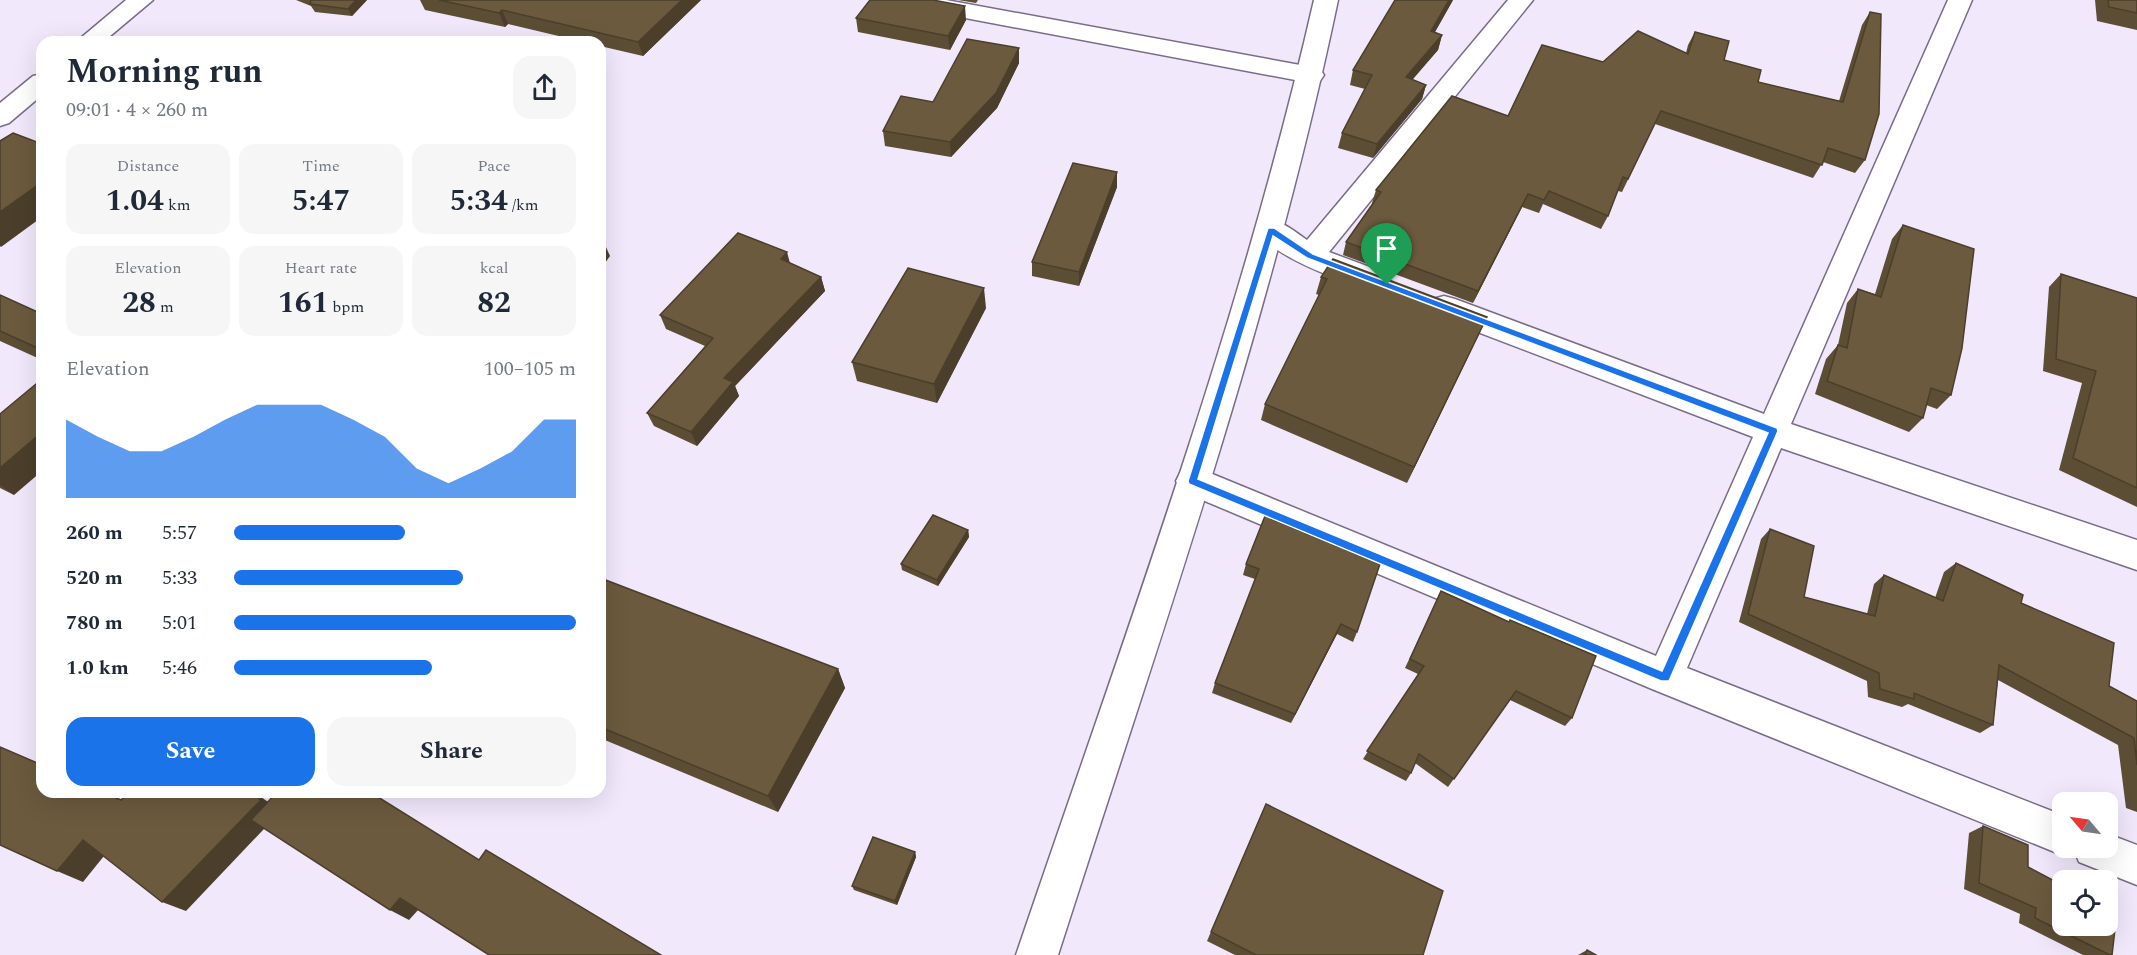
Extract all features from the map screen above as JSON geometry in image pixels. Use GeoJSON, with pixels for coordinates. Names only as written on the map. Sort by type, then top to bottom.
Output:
{"type":"FeatureCollection","features":[{"type":"Feature","properties":{"kind":"street"},"geometry":{"type":"LineString","coordinates":[[96,36],[141,0]]}},
{"type":"Feature","properties":{"kind":"street"},"geometry":{"type":"LineString","coordinates":[[907,0],[1311,75]]}},
{"type":"Feature","properties":{"kind":"street"},"geometry":{"type":"LineString","coordinates":[[1037,955],[1193,481],[1271,230],[1311,75],[1326,0]]}},
{"type":"Feature","properties":{"kind":"street"},"geometry":{"type":"LineString","coordinates":[[1310,256],[1521,0]]}},
{"type":"Feature","properties":{"kind":"street"},"geometry":{"type":"LineString","coordinates":[[1665,677],[1960,0]]}},
{"type":"Feature","properties":{"kind":"street"},"geometry":{"type":"LineString","coordinates":[[0,117],[36,87]]}},
{"type":"Feature","properties":{"kind":"street"},"geometry":{"type":"LineString","coordinates":[[1271,230],[1310,256],[1773,431],[2137,555]]}},
{"type":"Feature","properties":{"kind":"street"},"geometry":{"type":"LineString","coordinates":[[1193,481],[1665,677],[2052,831]]}},
{"type":"Feature","properties":{"kind":"street"},"geometry":{"type":"LineString","coordinates":[[2118,858],[2137,865]]}},
{"type":"Feature","properties":{"kind":"building"},"geometry":{"type":"Polygon","coordinates":[[[311,0],[356,0],[348,9],[310,4],[311,0]]]}},
{"type":"Feature","properties":{"kind":"building"},"geometry":{"type":"Polygon","coordinates":[[[439,0],[682,0],[638,42],[502,10],[499,13],[439,0]]]}},
{"type":"Feature","properties":{"kind":"building"},"geometry":{"type":"Polygon","coordinates":[[[870,0],[933,0],[965,6],[948,36],[856,18],[870,0]]]}},
{"type":"Feature","properties":{"kind":"building"},"geometry":{"type":"Polygon","coordinates":[[[1395,0],[1449,0],[1431,31],[1442,35],[1406,77],[1426,85],[1377,144],[1342,133],[1372,75],[1353,70],[1395,0]]]}},
{"type":"Feature","properties":{"kind":"building"},"geometry":{"type":"Polygon","coordinates":[[[2108,0],[2137,0],[2137,13],[2109,7],[2108,0]]]}},
{"type":"Feature","properties":{"kind":"building"},"geometry":{"type":"Polygon","coordinates":[[[1870,12],[1881,14],[1879,114],[1865,160],[1828,148],[1822,165],[1661,111],[1628,179],[1623,177],[1608,216],[1549,191],[1544,200],[1528,194],[1478,291],[1346,242],[1381,192],[1376,190],[1452,96],[1508,116],[1542,45],[1603,62],[1638,31],[1688,54],[1695,32],[1729,41],[1724,60],[1761,70],[1758,82],[1843,102],[1870,12]]]}},
{"type":"Feature","properties":{"kind":"building"},"geometry":{"type":"Polygon","coordinates":[[[967,39],[1019,48],[996,93],[950,142],[883,131],[901,96],[933,102],[967,39]]]}},
{"type":"Feature","properties":{"kind":"building"},"geometry":{"type":"Polygon","coordinates":[[[13,133],[36,142],[36,186],[0,212],[0,141],[13,133]]]}},
{"type":"Feature","properties":{"kind":"building"},"geometry":{"type":"Polygon","coordinates":[[[1073,163],[1117,172],[1079,272],[1032,262],[1073,163]]]}},
{"type":"Feature","properties":{"kind":"building"},"geometry":{"type":"Polygon","coordinates":[[[1903,225],[1974,249],[1962,348],[1951,395],[1931,388],[1923,418],[1827,381],[1838,345],[1847,348],[1858,289],[1881,297],[1903,225]]]}},
{"type":"Feature","properties":{"kind":"building"},"geometry":{"type":"Polygon","coordinates":[[[738,233],[787,252],[781,259],[821,277],[724,378],[733,382],[691,432],[647,413],[713,338],[660,315],[738,233]]]}},
{"type":"Feature","properties":{"kind":"building"},"geometry":{"type":"Polygon","coordinates":[[[1333,259],[1487,317],[1414,467],[1265,404],[1327,279],[1321,277],[1333,259]]]}},
{"type":"Feature","properties":{"kind":"building"},"geometry":{"type":"Polygon","coordinates":[[[908,268],[984,288],[934,384],[852,362],[908,268]]]}},
{"type":"Feature","properties":{"kind":"building"},"geometry":{"type":"Polygon","coordinates":[[[2061,274],[2137,298],[2137,488],[2073,458],[2096,371],[2056,359],[2061,274]]]}},
{"type":"Feature","properties":{"kind":"building"},"geometry":{"type":"Polygon","coordinates":[[[0,295],[36,311],[36,347],[0,331],[0,295]]]}},
{"type":"Feature","properties":{"kind":"building"},"geometry":{"type":"Polygon","coordinates":[[[36,384],[36,437],[0,468],[0,414],[36,384]]]}},
{"type":"Feature","properties":{"kind":"building"},"geometry":{"type":"Polygon","coordinates":[[[933,515],[968,530],[937,580],[901,564],[933,515]]]}},
{"type":"Feature","properties":{"kind":"building"},"geometry":{"type":"Polygon","coordinates":[[[1265,516],[1380,564],[1357,632],[1341,624],[1295,714],[1215,683],[1259,569],[1246,564],[1265,516]]]}},
{"type":"Feature","properties":{"kind":"building"},"geometry":{"type":"Polygon","coordinates":[[[1770,529],[1814,546],[1804,597],[1875,616],[1884,575],[1943,601],[1956,563],[2023,595],[2021,603],[2114,643],[2109,686],[2137,701],[2137,765],[2134,738],[1999,665],[1993,725],[1914,693],[1914,699],[1880,689],[1879,673],[1748,614],[1770,529]]]}},
{"type":"Feature","properties":{"kind":"building"},"geometry":{"type":"Polygon","coordinates":[[[606,580],[838,669],[768,796],[606,729],[606,580]]]}},
{"type":"Feature","properties":{"kind":"building"},"geometry":{"type":"Polygon","coordinates":[[[1441,591],[1509,622],[1510,620],[1596,656],[1572,718],[1516,691],[1454,779],[1419,754],[1411,773],[1367,751],[1424,666],[1410,659],[1441,591]]]}},
{"type":"Feature","properties":{"kind":"building"},"geometry":{"type":"Polygon","coordinates":[[[0,747],[36,762],[36,798],[116,798],[121,800],[123,798],[258,798],[261,800],[162,902],[83,840],[57,871],[0,845],[0,747]]]}},
{"type":"Feature","properties":{"kind":"building"},"geometry":{"type":"Polygon","coordinates":[[[271,798],[380,798],[479,860],[486,850],[661,955],[489,955],[400,898],[390,910],[251,820],[271,798]]]}},
{"type":"Feature","properties":{"kind":"building"},"geometry":{"type":"Polygon","coordinates":[[[1266,804],[1443,891],[1423,955],[1256,955],[1211,932],[1266,804]]]}},
{"type":"Feature","properties":{"kind":"building"},"geometry":{"type":"Polygon","coordinates":[[[1983,826],[2028,845],[2028,867],[2052,880],[2052,926],[2035,918],[2036,908],[1979,883],[1983,826]]]}},
{"type":"Feature","properties":{"kind":"building"},"geometry":{"type":"Polygon","coordinates":[[[873,837],[915,852],[895,901],[852,886],[873,837]]]}},
{"type":"Feature","properties":{"kind":"building"},"geometry":{"type":"Polygon","coordinates":[[[2071,936],[2114,936],[2112,955],[2071,936]]]}},
{"type":"Feature","properties":{"kind":"building"},"geometry":{"type":"Polygon","coordinates":[[[1587,950],[1596,955],[1585,955],[1587,950]]]}},
{"type":"Feature","properties":{"kind":"route"},"geometry":{"type":"LineString","coordinates":[[1271,230],[1310,256],[1387,285],[1773,431],[1665,677],[1193,481],[1271,230]]}}]}
